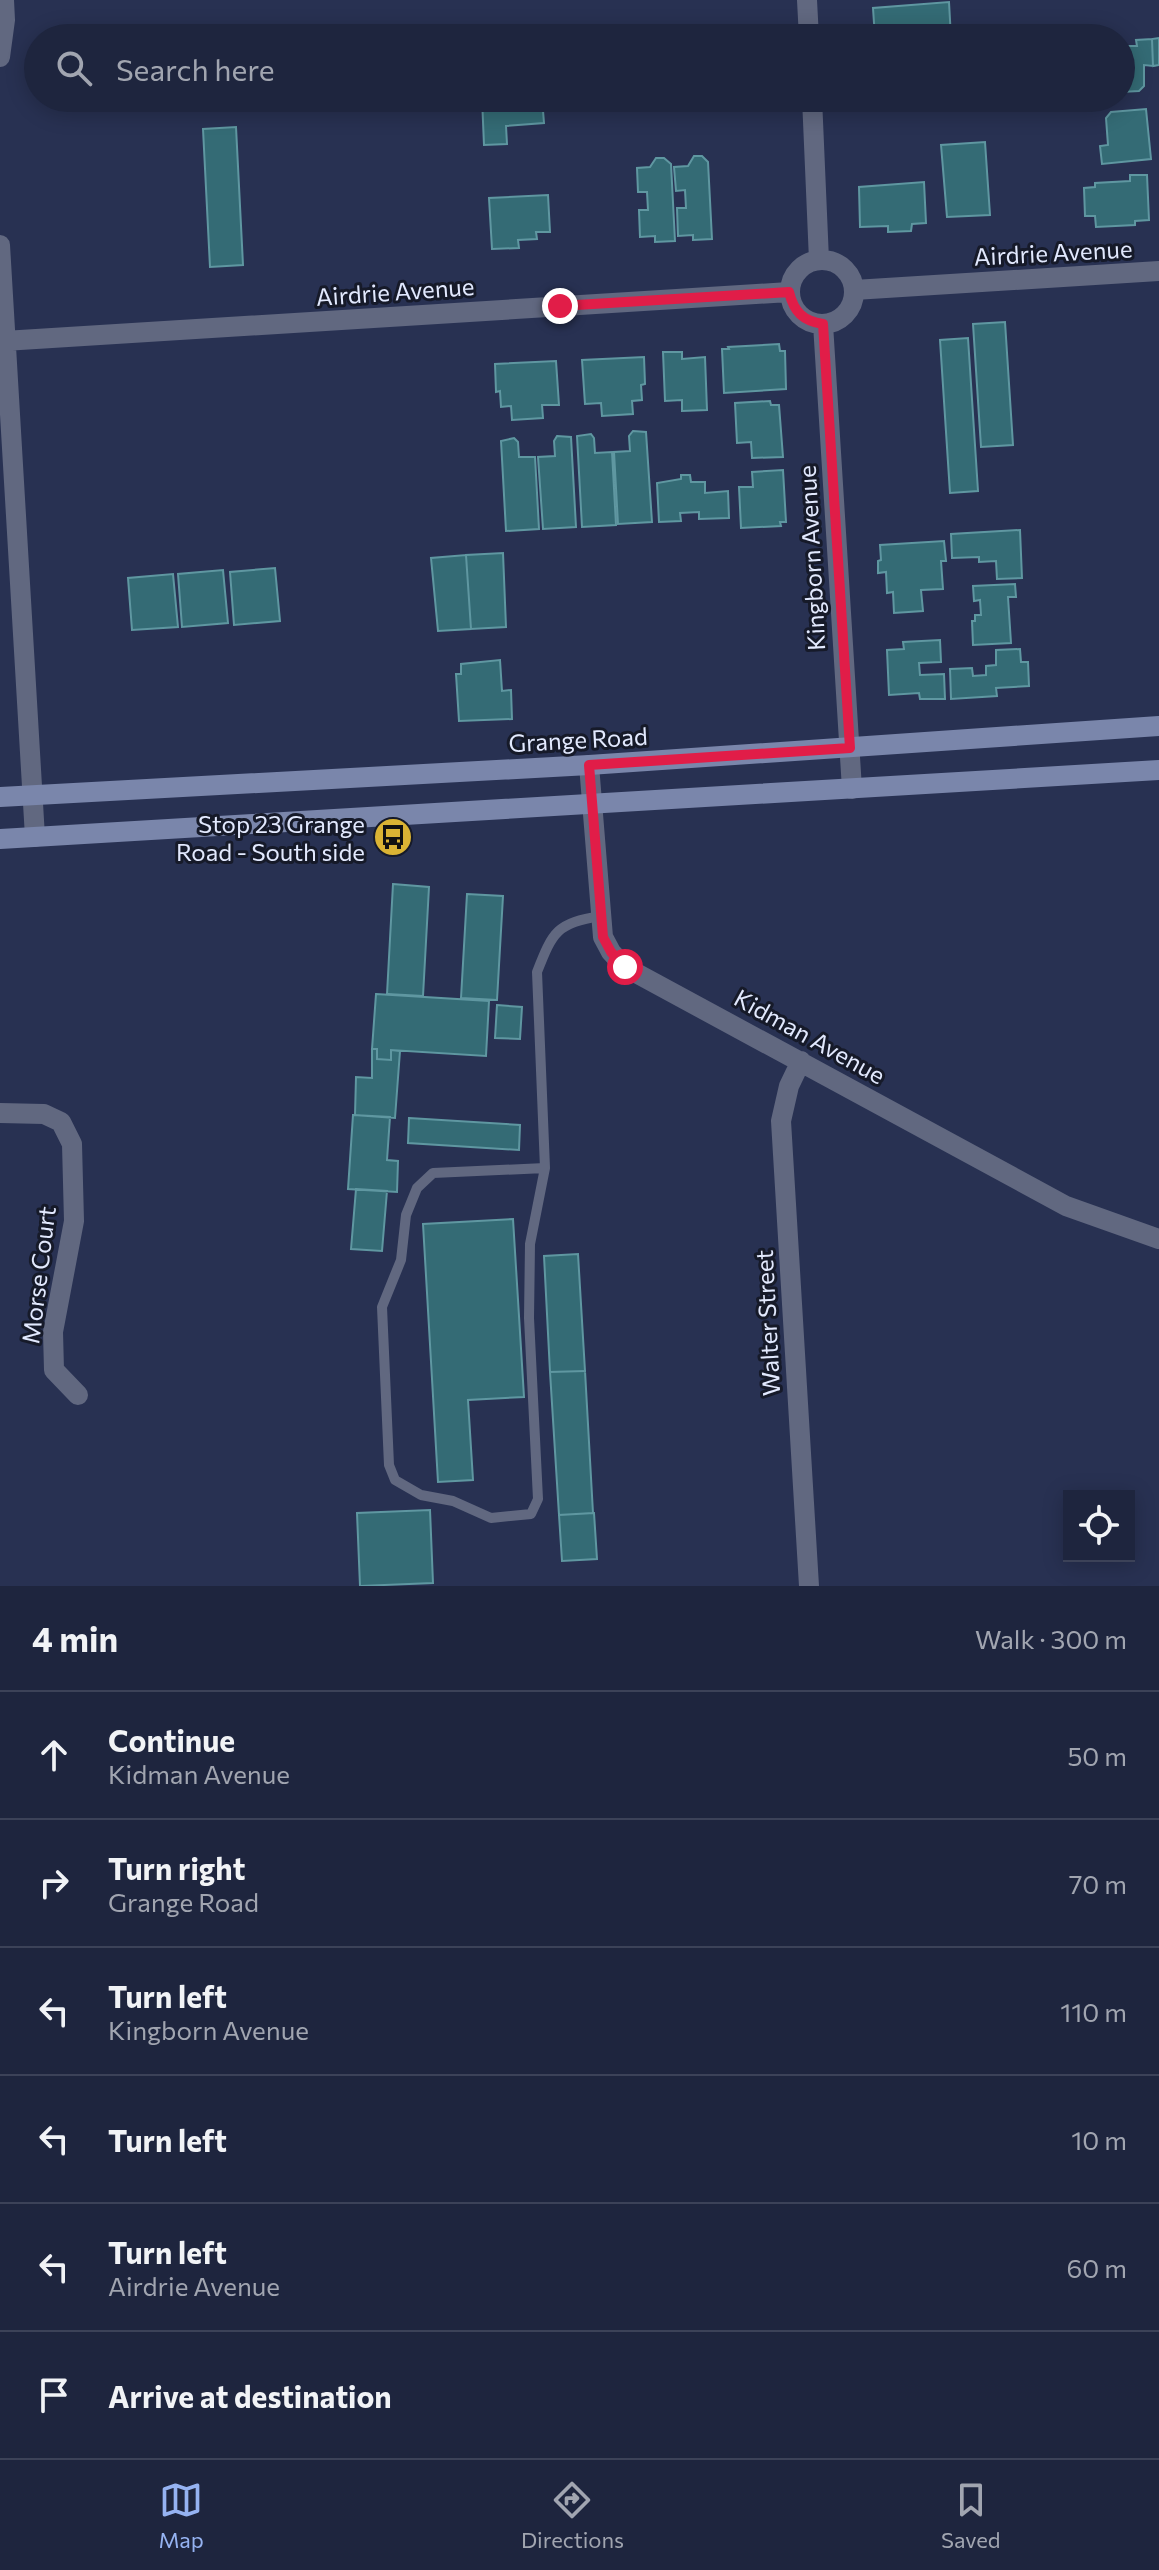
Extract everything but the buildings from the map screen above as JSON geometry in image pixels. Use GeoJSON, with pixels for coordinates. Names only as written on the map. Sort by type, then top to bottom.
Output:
{"type":"FeatureCollection","features":[{"type":"Feature","properties":{"kind":"main road","name":"Grange Road"},"geometry":{"type":"LineString","coordinates":[[0,797],[589,765],[1159,726]]}},
{"type":"Feature","properties":{"kind":"main road"},"geometry":{"type":"LineString","coordinates":[[0,839],[1159,770]]}},
{"type":"Feature","properties":{"kind":"street"},"geometry":{"type":"LineString","coordinates":[[0,57],[4,0]]}},
{"type":"Feature","properties":{"kind":"street"},"geometry":{"type":"LineString","coordinates":[[807,0],[808,24]]}},
{"type":"Feature","properties":{"kind":"street"},"geometry":{"type":"LineString","coordinates":[[813,112],[819,260]]}},
{"type":"Feature","properties":{"kind":"street"},"geometry":{"type":"LineString","coordinates":[[0,245],[35,837]]}},
{"type":"Feature","properties":{"kind":"street"},"geometry":{"type":"LineString","coordinates":[[819,260],[834,262],[844,269],[854,290],[851,306],[844,315],[823,324],[799,314],[792,305],[789,292],[800,268],[819,260]]}},
{"type":"Feature","properties":{"kind":"street","name":"Airdrie Avenue"},"geometry":{"type":"LineString","coordinates":[[854,290],[1159,271]]}},
{"type":"Feature","properties":{"kind":"street","name":"Airdrie Avenue"},"geometry":{"type":"LineString","coordinates":[[4,341],[789,292]]}},
{"type":"Feature","properties":{"kind":"street","name":"Kingborn Avenue"},"geometry":{"type":"LineString","coordinates":[[823,324],[852,789]]}},
{"type":"Feature","properties":{"kind":"street","name":"Kidman Avenue"},"geometry":{"type":"LineString","coordinates":[[589,765],[603,937],[611,952],[625,967],[1066,1206],[1159,1239]]}},
{"type":"Feature","properties":{"kind":"street","name":"Walter Street"},"geometry":{"type":"LineString","coordinates":[[801,1061],[789,1086],[781,1121],[809,1586]]}},
{"type":"Feature","properties":{"kind":"street","name":"Morse Court"},"geometry":{"type":"LineString","coordinates":[[0,1113],[44,1114],[61,1122],[72,1144],[74,1221],[53,1345],[54,1370],[78,1395]]}},
{"type":"Feature","properties":{"kind":"lane"},"geometry":{"type":"LineString","coordinates":[[545,1168],[433,1173],[417,1188],[406,1215],[401,1260],[382,1307],[389,1465],[395,1480],[421,1495],[453,1501],[491,1518],[531,1514],[538,1499],[529,1318],[530,1244],[545,1168],[537,972],[548,944],[565,924],[601,916]]}},
{"type":"Feature","properties":{"kind":"place","name":"Stop 23 Grange Road - South side"},"geometry":{"type":"Point","coordinates":[393,837]}},
{"type":"Feature","properties":{"kind":"route"},"geometry":{"type":"LineString","coordinates":[[560,306],[789,292],[792,305],[799,314],[823,324],[850,748],[589,765],[603,937],[611,952],[625,967]]}}]}
